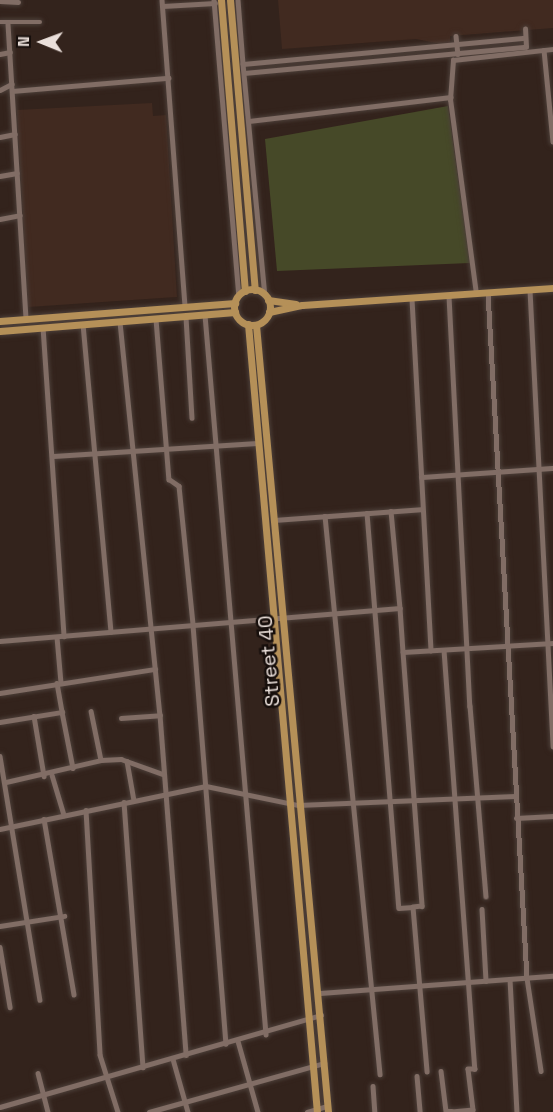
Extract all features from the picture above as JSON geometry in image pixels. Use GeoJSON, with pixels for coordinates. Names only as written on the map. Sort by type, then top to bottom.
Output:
{"type":"FeatureCollection","features":[{"type":"Feature","properties":{"kind":"main road"},"geometry":{"type":"LineString","coordinates":[[230,0],[242,77],[255,290]]}},
{"type":"Feature","properties":{"kind":"main road"},"geometry":{"type":"LineString","coordinates":[[217,1],[228,80],[245,291]]}},
{"type":"Feature","properties":{"kind":"main road"},"geometry":{"type":"LineString","coordinates":[[228,80],[242,77]]}},
{"type":"Feature","properties":{"kind":"main road"},"geometry":{"type":"LineString","coordinates":[[252,325],[269,312],[302,305],[553,288]]}},
{"type":"Feature","properties":{"kind":"main road"},"geometry":{"type":"LineString","coordinates":[[235,312],[237,300],[245,291],[255,290],[266,297],[302,305]]}},
{"type":"Feature","properties":{"kind":"main road"},"geometry":{"type":"LineString","coordinates":[[266,297],[269,312]]}},
{"type":"Feature","properties":{"kind":"main road"},"geometry":{"type":"LineString","coordinates":[[0,321],[185,307],[237,300]]}},
{"type":"Feature","properties":{"kind":"main road"},"geometry":{"type":"LineString","coordinates":[[0,331],[235,312],[252,325],[278,617]]}},
{"type":"Feature","properties":{"kind":"main road","name":"Street 40"},"geometry":{"type":"LineString","coordinates":[[262,443],[273,520],[278,617],[294,804],[319,993],[328,1109]]}},
{"type":"Feature","properties":{"kind":"main road"},"geometry":{"type":"LineString","coordinates":[[294,804],[317,1111]]}},
{"type":"Feature","properties":{"kind":"street"},"geometry":{"type":"LineString","coordinates":[[162,0],[185,307]]}},
{"type":"Feature","properties":{"kind":"street"},"geometry":{"type":"LineString","coordinates":[[238,0],[242,77],[249,121],[266,297]]}},
{"type":"Feature","properties":{"kind":"street"},"geometry":{"type":"LineString","coordinates":[[0,1],[18,3]]}},
{"type":"Feature","properties":{"kind":"street"},"geometry":{"type":"LineString","coordinates":[[163,6],[217,1],[237,300]]}},
{"type":"Feature","properties":{"kind":"street"},"geometry":{"type":"LineString","coordinates":[[0,22],[8,24],[40,22]]}},
{"type":"Feature","properties":{"kind":"street"},"geometry":{"type":"LineString","coordinates":[[8,24],[26,320]]}},
{"type":"Feature","properties":{"kind":"street"},"geometry":{"type":"LineString","coordinates":[[242,77],[288,70],[526,48],[525,29]]}},
{"type":"Feature","properties":{"kind":"street"},"geometry":{"type":"LineString","coordinates":[[456,36],[458,54]]}},
{"type":"Feature","properties":{"kind":"street"},"geometry":{"type":"LineString","coordinates":[[243,64],[457,44],[526,40],[538,50]]}},
{"type":"Feature","properties":{"kind":"street"},"geometry":{"type":"LineString","coordinates":[[476,294],[451,97],[453,60],[553,49]]}},
{"type":"Feature","properties":{"kind":"street"},"geometry":{"type":"LineString","coordinates":[[544,50],[553,142]]}},
{"type":"Feature","properties":{"kind":"street"},"geometry":{"type":"LineString","coordinates":[[0,54],[10,52]]}},
{"type":"Feature","properties":{"kind":"street"},"geometry":{"type":"LineString","coordinates":[[287,60],[288,70]]}},
{"type":"Feature","properties":{"kind":"street"},"geometry":{"type":"LineString","coordinates":[[12,91],[168,78]]}},
{"type":"Feature","properties":{"kind":"street"},"geometry":{"type":"LineString","coordinates":[[0,90],[12,84]]}},
{"type":"Feature","properties":{"kind":"street"},"geometry":{"type":"LineString","coordinates":[[249,121],[451,97]]}},
{"type":"Feature","properties":{"kind":"street"},"geometry":{"type":"LineString","coordinates":[[0,137],[15,134]]}},
{"type":"Feature","properties":{"kind":"street"},"geometry":{"type":"LineString","coordinates":[[0,176],[17,173]]}},
{"type":"Feature","properties":{"kind":"street"},"geometry":{"type":"LineString","coordinates":[[0,219],[20,215]]}},
{"type":"Feature","properties":{"kind":"street"},"geometry":{"type":"LineString","coordinates":[[530,290],[538,469],[550,643],[553,746]]}},
{"type":"Feature","properties":{"kind":"street"},"geometry":{"type":"LineString","coordinates":[[488,293],[516,818],[527,978],[541,1071]]}},
{"type":"Feature","properties":{"kind":"street"},"geometry":{"type":"LineString","coordinates":[[449,296],[467,648],[486,896]]}},
{"type":"Feature","properties":{"kind":"street"},"geometry":{"type":"LineString","coordinates":[[412,299],[431,651]]}},
{"type":"Feature","properties":{"kind":"street"},"geometry":{"type":"LineString","coordinates":[[205,315],[233,621],[266,1034]]}},
{"type":"Feature","properties":{"kind":"street"},"geometry":{"type":"LineString","coordinates":[[186,316],[192,418]]}},
{"type":"Feature","properties":{"kind":"street"},"geometry":{"type":"LineString","coordinates":[[156,319],[165,449],[169,479],[179,486],[193,625],[226,1044]]}},
{"type":"Feature","properties":{"kind":"street"},"geometry":{"type":"LineString","coordinates":[[120,322],[130,451],[160,715],[186,1055]]}},
{"type":"Feature","properties":{"kind":"street"},"geometry":{"type":"LineString","coordinates":[[83,324],[111,633]]}},
{"type":"Feature","properties":{"kind":"street"},"geometry":{"type":"LineString","coordinates":[[43,327],[64,636]]}},
{"type":"Feature","properties":{"kind":"street"},"geometry":{"type":"LineString","coordinates":[[52,456],[262,443]]}},
{"type":"Feature","properties":{"kind":"street"},"geometry":{"type":"LineString","coordinates":[[421,477],[553,468]]}},
{"type":"Feature","properties":{"kind":"street"},"geometry":{"type":"LineString","coordinates":[[273,520],[422,508]]}},
{"type":"Feature","properties":{"kind":"street"},"geometry":{"type":"LineString","coordinates":[[367,513],[399,908],[413,907],[422,906],[391,511]]}},
{"type":"Feature","properties":{"kind":"street"},"geometry":{"type":"LineString","coordinates":[[325,516],[350,804],[373,989],[380,1074]]}},
{"type":"Feature","properties":{"kind":"street"},"geometry":{"type":"LineString","coordinates":[[0,640],[111,633],[399,608]]}},
{"type":"Feature","properties":{"kind":"street"},"geometry":{"type":"LineString","coordinates":[[57,637],[62,712],[73,768]]}},
{"type":"Feature","properties":{"kind":"street"},"geometry":{"type":"LineString","coordinates":[[403,652],[550,643]]}},
{"type":"Feature","properties":{"kind":"street"},"geometry":{"type":"LineString","coordinates":[[441,1071],[446,1111],[473,1110],[468,982],[444,650]]}},
{"type":"Feature","properties":{"kind":"street"},"geometry":{"type":"LineString","coordinates":[[0,693],[155,669]]}},
{"type":"Feature","properties":{"kind":"street"},"geometry":{"type":"LineString","coordinates":[[91,711],[101,760]]}},
{"type":"Feature","properties":{"kind":"street"},"geometry":{"type":"LineString","coordinates":[[0,722],[62,712]]}},
{"type":"Feature","properties":{"kind":"street"},"geometry":{"type":"LineString","coordinates":[[121,718],[160,715]]}},
{"type":"Feature","properties":{"kind":"street"},"geometry":{"type":"LineString","coordinates":[[34,716],[44,776]]}},
{"type":"Feature","properties":{"kind":"street"},"geometry":{"type":"LineString","coordinates":[[0,756],[30,921],[40,1000]]}},
{"type":"Feature","properties":{"kind":"street"},"geometry":{"type":"LineString","coordinates":[[6,782],[52,775],[101,760],[127,761],[163,774]]}},
{"type":"Feature","properties":{"kind":"street"},"geometry":{"type":"LineString","coordinates":[[127,761],[134,800]]}},
{"type":"Feature","properties":{"kind":"street"},"geometry":{"type":"LineString","coordinates":[[52,775],[64,815]]}},
{"type":"Feature","properties":{"kind":"street"},"geometry":{"type":"LineString","coordinates":[[0,829],[206,786],[294,804],[350,804],[515,796]]}},
{"type":"Feature","properties":{"kind":"street"},"geometry":{"type":"LineString","coordinates":[[124,802],[143,1067]]}},
{"type":"Feature","properties":{"kind":"street"},"geometry":{"type":"LineString","coordinates":[[86,810],[100,1055],[118,1112]]}},
{"type":"Feature","properties":{"kind":"street"},"geometry":{"type":"LineString","coordinates":[[516,818],[553,816]]}},
{"type":"Feature","properties":{"kind":"street"},"geometry":{"type":"LineString","coordinates":[[44,819],[63,916],[74,994]]}},
{"type":"Feature","properties":{"kind":"street"},"geometry":{"type":"LineString","coordinates":[[413,907],[427,1071]]}},
{"type":"Feature","properties":{"kind":"street"},"geometry":{"type":"LineString","coordinates":[[483,909],[486,981]]}},
{"type":"Feature","properties":{"kind":"street"},"geometry":{"type":"LineString","coordinates":[[0,926],[63,916]]}},
{"type":"Feature","properties":{"kind":"street"},"geometry":{"type":"LineString","coordinates":[[0,947],[10,1007]]}},
{"type":"Feature","properties":{"kind":"street"},"geometry":{"type":"LineString","coordinates":[[319,993],[553,976]]}},
{"type":"Feature","properties":{"kind":"street"},"geometry":{"type":"LineString","coordinates":[[510,979],[517,1112]]}},
{"type":"Feature","properties":{"kind":"street"},"geometry":{"type":"LineString","coordinates":[[0,1107],[266,1034],[321,1015]]}},
{"type":"Feature","properties":{"kind":"street"},"geometry":{"type":"LineString","coordinates":[[238,1041],[258,1112]]}},
{"type":"Feature","properties":{"kind":"street"},"geometry":{"type":"LineString","coordinates":[[173,1059],[188,1112]]}},
{"type":"Feature","properties":{"kind":"street"},"geometry":{"type":"LineString","coordinates":[[149,1112],[324,1064]]}},
{"type":"Feature","properties":{"kind":"street"},"geometry":{"type":"LineString","coordinates":[[38,1073],[48,1112]]}},
{"type":"Feature","properties":{"kind":"street"},"geometry":{"type":"LineString","coordinates":[[417,1076],[420,1112]]}},
{"type":"Feature","properties":{"kind":"street"},"geometry":{"type":"LineString","coordinates":[[373,1086],[375,1112]]}},
{"type":"Feature","properties":{"kind":"street"},"geometry":{"type":"LineString","coordinates":[[307,1112],[328,1109]]}},
{"type":"Feature","properties":{"kind":"shaded area"},"geometry":{"type":"Polygon","coordinates":[[[278,0],[553,0],[553,28],[450,36],[450,43],[441,44],[416,39],[282,49],[278,0]]]}},
{"type":"Feature","properties":{"kind":"shaded area"},"geometry":{"type":"Polygon","coordinates":[[[152,103],[153,116],[166,115],[177,297],[28,307],[17,110],[152,103]]]}},
{"type":"Feature","properties":{"kind":"green space"},"geometry":{"type":"Polygon","coordinates":[[[448,106],[470,263],[277,271],[265,139],[448,106]]]}}]}
